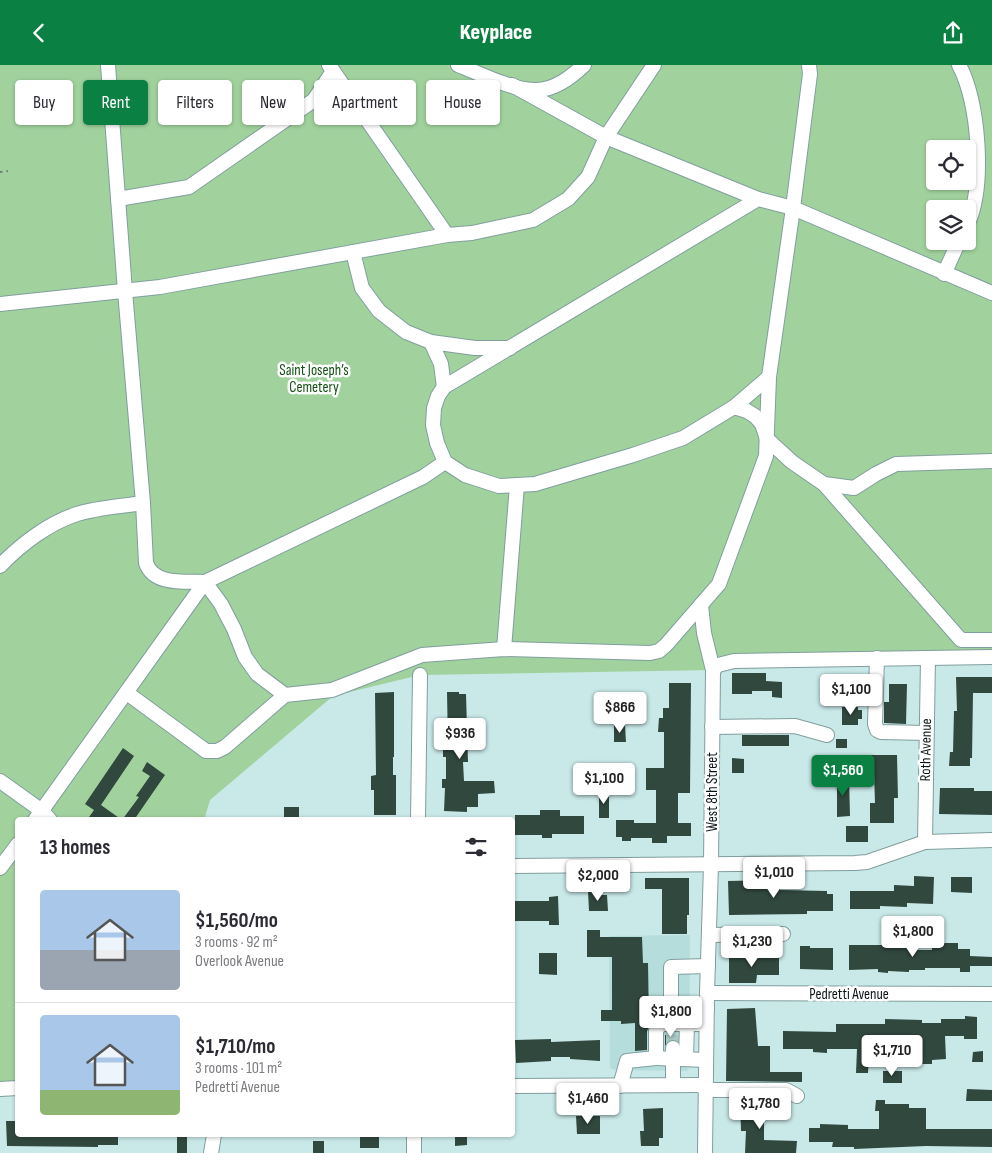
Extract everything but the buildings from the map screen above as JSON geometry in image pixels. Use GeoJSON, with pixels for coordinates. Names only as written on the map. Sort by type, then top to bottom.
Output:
{"type":"FeatureCollection","features":[{"type":"Feature","properties":{"kind":"street"},"geometry":{"type":"LineString","coordinates":[[108,65],[143,503],[146,563],[149,572],[166,581],[205,582],[424,477],[445,463]]}},
{"type":"Feature","properties":{"kind":"street"},"geometry":{"type":"LineString","coordinates":[[458,65],[512,85],[606,137],[758,199],[793,208],[992,293]]}},
{"type":"Feature","properties":{"kind":"street"},"geometry":{"type":"LineString","coordinates":[[512,85],[537,90],[552,87],[571,77],[584,65]]}},
{"type":"Feature","properties":{"kind":"street"},"geometry":{"type":"LineString","coordinates":[[0,304],[160,287],[447,235],[472,233],[534,219],[568,199],[588,177],[606,137],[654,65]]}},
{"type":"Feature","properties":{"kind":"street"},"geometry":{"type":"LineString","coordinates":[[127,693],[206,751],[217,751],[225,747],[285,695],[332,690],[422,655],[504,649],[650,653],[659,651],[666,645],[719,584],[766,456],[769,377],[793,208],[810,74],[809,65]]}},
{"type":"Feature","properties":{"kind":"street"},"geometry":{"type":"LineString","coordinates":[[958,65],[970,97],[979,173],[974,200]]}},
{"type":"Feature","properties":{"kind":"street"},"geometry":{"type":"LineString","coordinates":[[118,199],[189,187],[314,100],[331,68],[447,235]]}},
{"type":"Feature","properties":{"kind":"street"},"geometry":{"type":"LineString","coordinates":[[758,199],[444,387],[434,408],[433,425],[437,443],[445,463],[465,475],[499,486],[534,485],[683,438],[734,407],[769,377]]}},
{"type":"Feature","properties":{"kind":"street"},"geometry":{"type":"LineString","coordinates":[[944,274],[955,250]]}},
{"type":"Feature","properties":{"kind":"street"},"geometry":{"type":"LineString","coordinates":[[353,252],[362,288],[380,311],[406,333],[431,342],[474,348],[511,348]]}},
{"type":"Feature","properties":{"kind":"street"},"geometry":{"type":"LineString","coordinates":[[431,342],[441,364],[444,387]]}},
{"type":"Feature","properties":{"kind":"street"},"geometry":{"type":"LineString","coordinates":[[734,407],[747,411],[754,416],[762,424],[766,439],[792,462],[824,485],[961,640],[992,640]]}},
{"type":"Feature","properties":{"kind":"street"},"geometry":{"type":"LineString","coordinates":[[824,485],[854,488],[876,473],[896,464],[992,461]]}},
{"type":"Feature","properties":{"kind":"street"},"geometry":{"type":"LineString","coordinates":[[504,649],[517,485]]}},
{"type":"Feature","properties":{"kind":"street"},"geometry":{"type":"LineString","coordinates":[[0,566],[48,527],[78,513],[143,503]]}},
{"type":"Feature","properties":{"kind":"street"},"geometry":{"type":"LineString","coordinates":[[0,781],[42,817],[205,582]]}},
{"type":"Feature","properties":{"kind":"street"},"geometry":{"type":"LineString","coordinates":[[205,582],[226,612],[245,657],[257,674],[285,695]]}},
{"type":"Feature","properties":{"kind":"street","name":"West 8th Street"},"geometry":{"type":"LineString","coordinates":[[701,605],[704,633],[713,670],[705,1153]]}},
{"type":"Feature","properties":{"kind":"street"},"geometry":{"type":"LineString","coordinates":[[713,670],[718,665],[734,661],[992,657]]}},
{"type":"Feature","properties":{"kind":"street"},"geometry":{"type":"LineString","coordinates":[[877,658],[875,724],[877,730],[881,732],[926,733]]}},
{"type":"Feature","properties":{"kind":"street","name":"Roth Avenue"},"geometry":{"type":"LineString","coordinates":[[924,843],[928,658]]}},
{"type":"Feature","properties":{"kind":"street"},"geometry":{"type":"LineString","coordinates":[[418,817],[420,675]]}},
{"type":"Feature","properties":{"kind":"street"},"geometry":{"type":"LineString","coordinates":[[712,727],[795,726],[827,735]]}},
{"type":"Feature","properties":{"kind":"street"},"geometry":{"type":"LineString","coordinates":[[515,866],[833,864],[867,862],[924,843],[992,840]]}},
{"type":"Feature","properties":{"kind":"street"},"geometry":{"type":"LineString","coordinates":[[0,868],[15,848]]}},
{"type":"Feature","properties":{"kind":"street"},"geometry":{"type":"LineString","coordinates":[[709,935],[783,934]]}},
{"type":"Feature","properties":{"kind":"street"},"geometry":{"type":"LineString","coordinates":[[707,1008],[671,1008],[671,967],[708,966]]}},
{"type":"Feature","properties":{"kind":"street","name":"Pedretti Avenue"},"geometry":{"type":"LineString","coordinates":[[707,993],[992,994]]}},
{"type":"Feature","properties":{"kind":"street"},"geometry":{"type":"LineString","coordinates":[[656,1058],[656,1031],[660,1024],[676,1045],[706,1060]]}},
{"type":"Feature","properties":{"kind":"street"},"geometry":{"type":"LineString","coordinates":[[687,1024],[706,1024]]}},
{"type":"Feature","properties":{"kind":"street"},"geometry":{"type":"LineString","coordinates":[[673,1085],[676,1045],[687,1024]]}},
{"type":"Feature","properties":{"kind":"street"},"geometry":{"type":"LineString","coordinates":[[620,1085],[626,1061],[656,1058],[676,1045],[687,1024]]}},
{"type":"Feature","properties":{"kind":"street"},"geometry":{"type":"LineString","coordinates":[[515,1086],[673,1085],[705,1088],[786,1090],[797,1096]]}},
{"type":"Feature","properties":{"kind":"street"},"geometry":{"type":"LineString","coordinates":[[0,1089],[15,1088]]}},
{"type":"Feature","properties":{"kind":"street"},"geometry":{"type":"LineString","coordinates":[[211,1153],[214,1137]]}},
{"type":"Feature","properties":{"kind":"street"},"geometry":{"type":"LineString","coordinates":[[414,1137],[414,1153]]}},
{"type":"Feature","properties":{"kind":"path"},"geometry":{"type":"LineString","coordinates":[[0,172],[8,171]]}},
{"type":"Feature","properties":{"kind":"shaded area"},"geometry":{"type":"Polygon","coordinates":[[[690,935],[689,1067],[687,1071],[615,1070],[610,1068],[609,936],[690,935]]]}},
{"type":"Feature","properties":{"kind":"green space","name":"Saint Joseph’s Cemetery"},"geometry":{"type":"Polygon","coordinates":[[[0,65],[992,65],[992,657],[754,660],[713,670],[420,675],[333,696],[210,800],[205,817],[15,817],[15,1088],[0,1089],[0,65]]]}},
{"type":"Feature","properties":{"kind":"tunnel"},"geometry":{"type":"LineString","coordinates":[[673,1035],[673,1048]]}}]}
